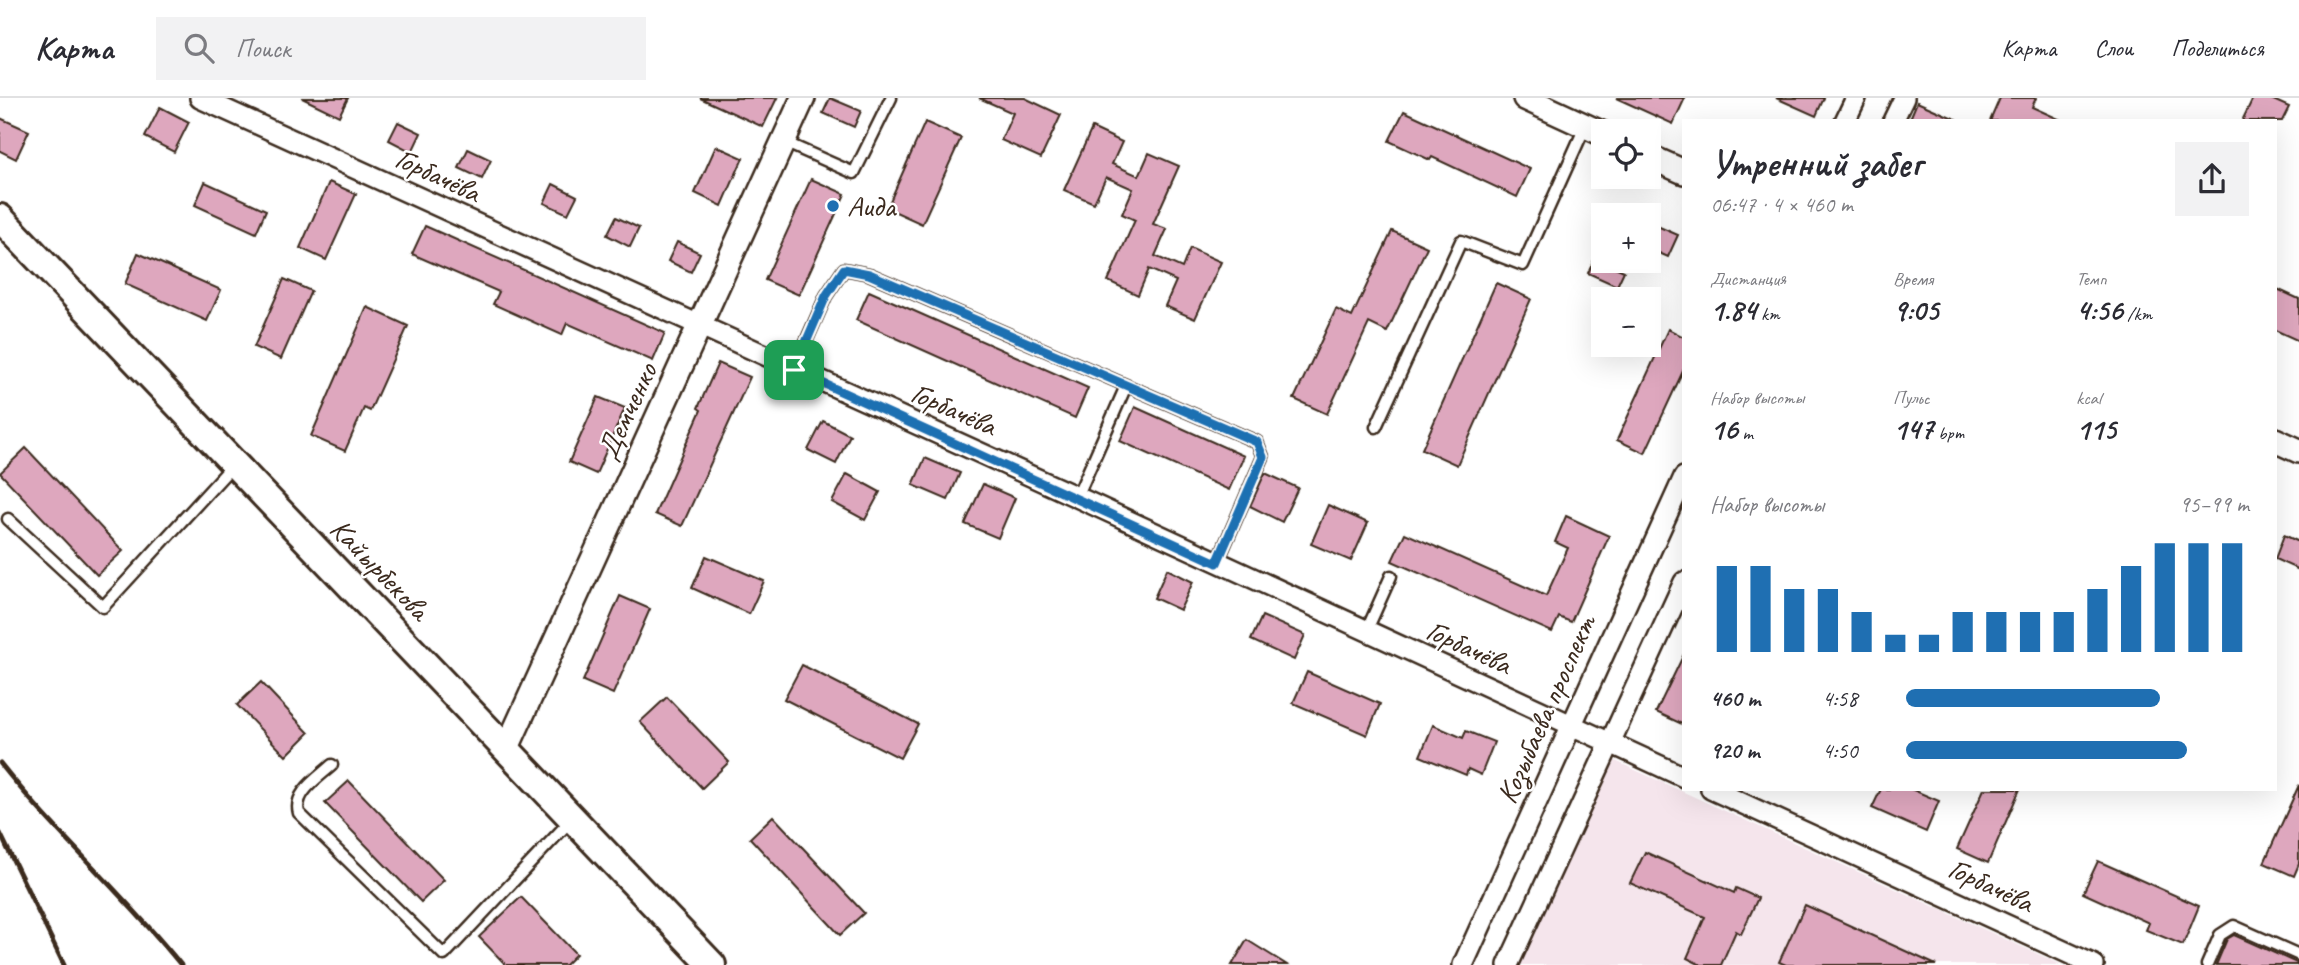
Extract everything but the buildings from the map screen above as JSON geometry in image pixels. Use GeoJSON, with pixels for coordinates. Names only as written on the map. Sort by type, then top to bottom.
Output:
{"type":"FeatureCollection","features":[{"type":"Feature","properties":{"kind":"main road","name":"Кайырбекова"},"geometry":{"type":"LineString","coordinates":[[0,218],[712,965]]}},
{"type":"Feature","properties":{"kind":"street","name":"Горбачёва"},"geometry":{"type":"LineString","coordinates":[[200,98],[1682,776]]}},
{"type":"Feature","properties":{"kind":"street","name":"Демченко"},"geometry":{"type":"LineString","coordinates":[[506,750],[803,98]]}},
{"type":"Feature","properties":{"kind":"street"},"geometry":{"type":"LineString","coordinates":[[1525,98],[1591,129]]}},
{"type":"Feature","properties":{"kind":"street"},"geometry":{"type":"LineString","coordinates":[[1846,119],[1856,98]]}},
{"type":"Feature","properties":{"kind":"street"},"geometry":{"type":"LineString","coordinates":[[1895,119],[1904,98]]}},
{"type":"Feature","properties":{"kind":"street"},"geometry":{"type":"LineString","coordinates":[[1661,162],[1682,171]]}},
{"type":"Feature","properties":{"kind":"street"},"geometry":{"type":"LineString","coordinates":[[2277,441],[2299,451]]}},
{"type":"Feature","properties":{"kind":"street","name":"Козыбаева проспект"},"geometry":{"type":"LineString","coordinates":[[1463,965],[1682,481]]}},
{"type":"Feature","properties":{"kind":"street"},"geometry":{"type":"LineString","coordinates":[[1508,965],[1682,586]]}},
{"type":"Feature","properties":{"kind":"street","name":"Горбачёва"},"geometry":{"type":"LineString","coordinates":[[1715,791],[2094,965]]}},
{"type":"Feature","properties":{"kind":"lane"},"geometry":{"type":"LineString","coordinates":[[783,142],[854,173],[891,98]]}},
{"type":"Feature","properties":{"kind":"lane"},"geometry":{"type":"LineString","coordinates":[[1376,427],[1461,241],[1523,265],[1591,136]]}},
{"type":"Feature","properties":{"kind":"lane"},"geometry":{"type":"LineString","coordinates":[[794,370],[826,296],[844,269],[869,274],[1257,442],[1263,457],[1217,563]]}},
{"type":"Feature","properties":{"kind":"lane"},"geometry":{"type":"LineString","coordinates":[[1077,497],[1126,386]]}},
{"type":"Feature","properties":{"kind":"lane"},"geometry":{"type":"LineString","coordinates":[[8,520],[103,607],[234,464]]}},
{"type":"Feature","properties":{"kind":"lane"},"geometry":{"type":"LineString","coordinates":[[1366,632],[1391,576]]}},
{"type":"Feature","properties":{"kind":"lane"},"geometry":{"type":"LineString","coordinates":[[332,765],[299,797],[296,805],[299,813],[444,955],[573,819]]}},
{"type":"Feature","properties":{"kind":"lane"},"geometry":{"type":"LineString","coordinates":[[2207,965],[2220,935],[2234,926],[2299,956]]}},
{"type":"Feature","properties":{"kind":"shaded area"},"geometry":{"type":"Polygon","coordinates":[[[1607,757],[2060,964],[1513,965],[1607,757]]]}},
{"type":"Feature","properties":{"kind":"railway"},"geometry":{"type":"LineString","coordinates":[[0,763],[181,965]]}},
{"type":"Feature","properties":{"kind":"railway"},"geometry":{"type":"LineString","coordinates":[[0,833],[64,965]]}},
{"type":"Feature","properties":{"kind":"place","name":"Аида"},"geometry":{"type":"Point","coordinates":[833,206]}},
{"type":"Feature","properties":{"kind":"route"},"geometry":{"type":"LineString","coordinates":[[844,269],[869,274],[1257,442],[1263,457],[1217,563],[794,370],[826,296],[844,269]]}}]}
